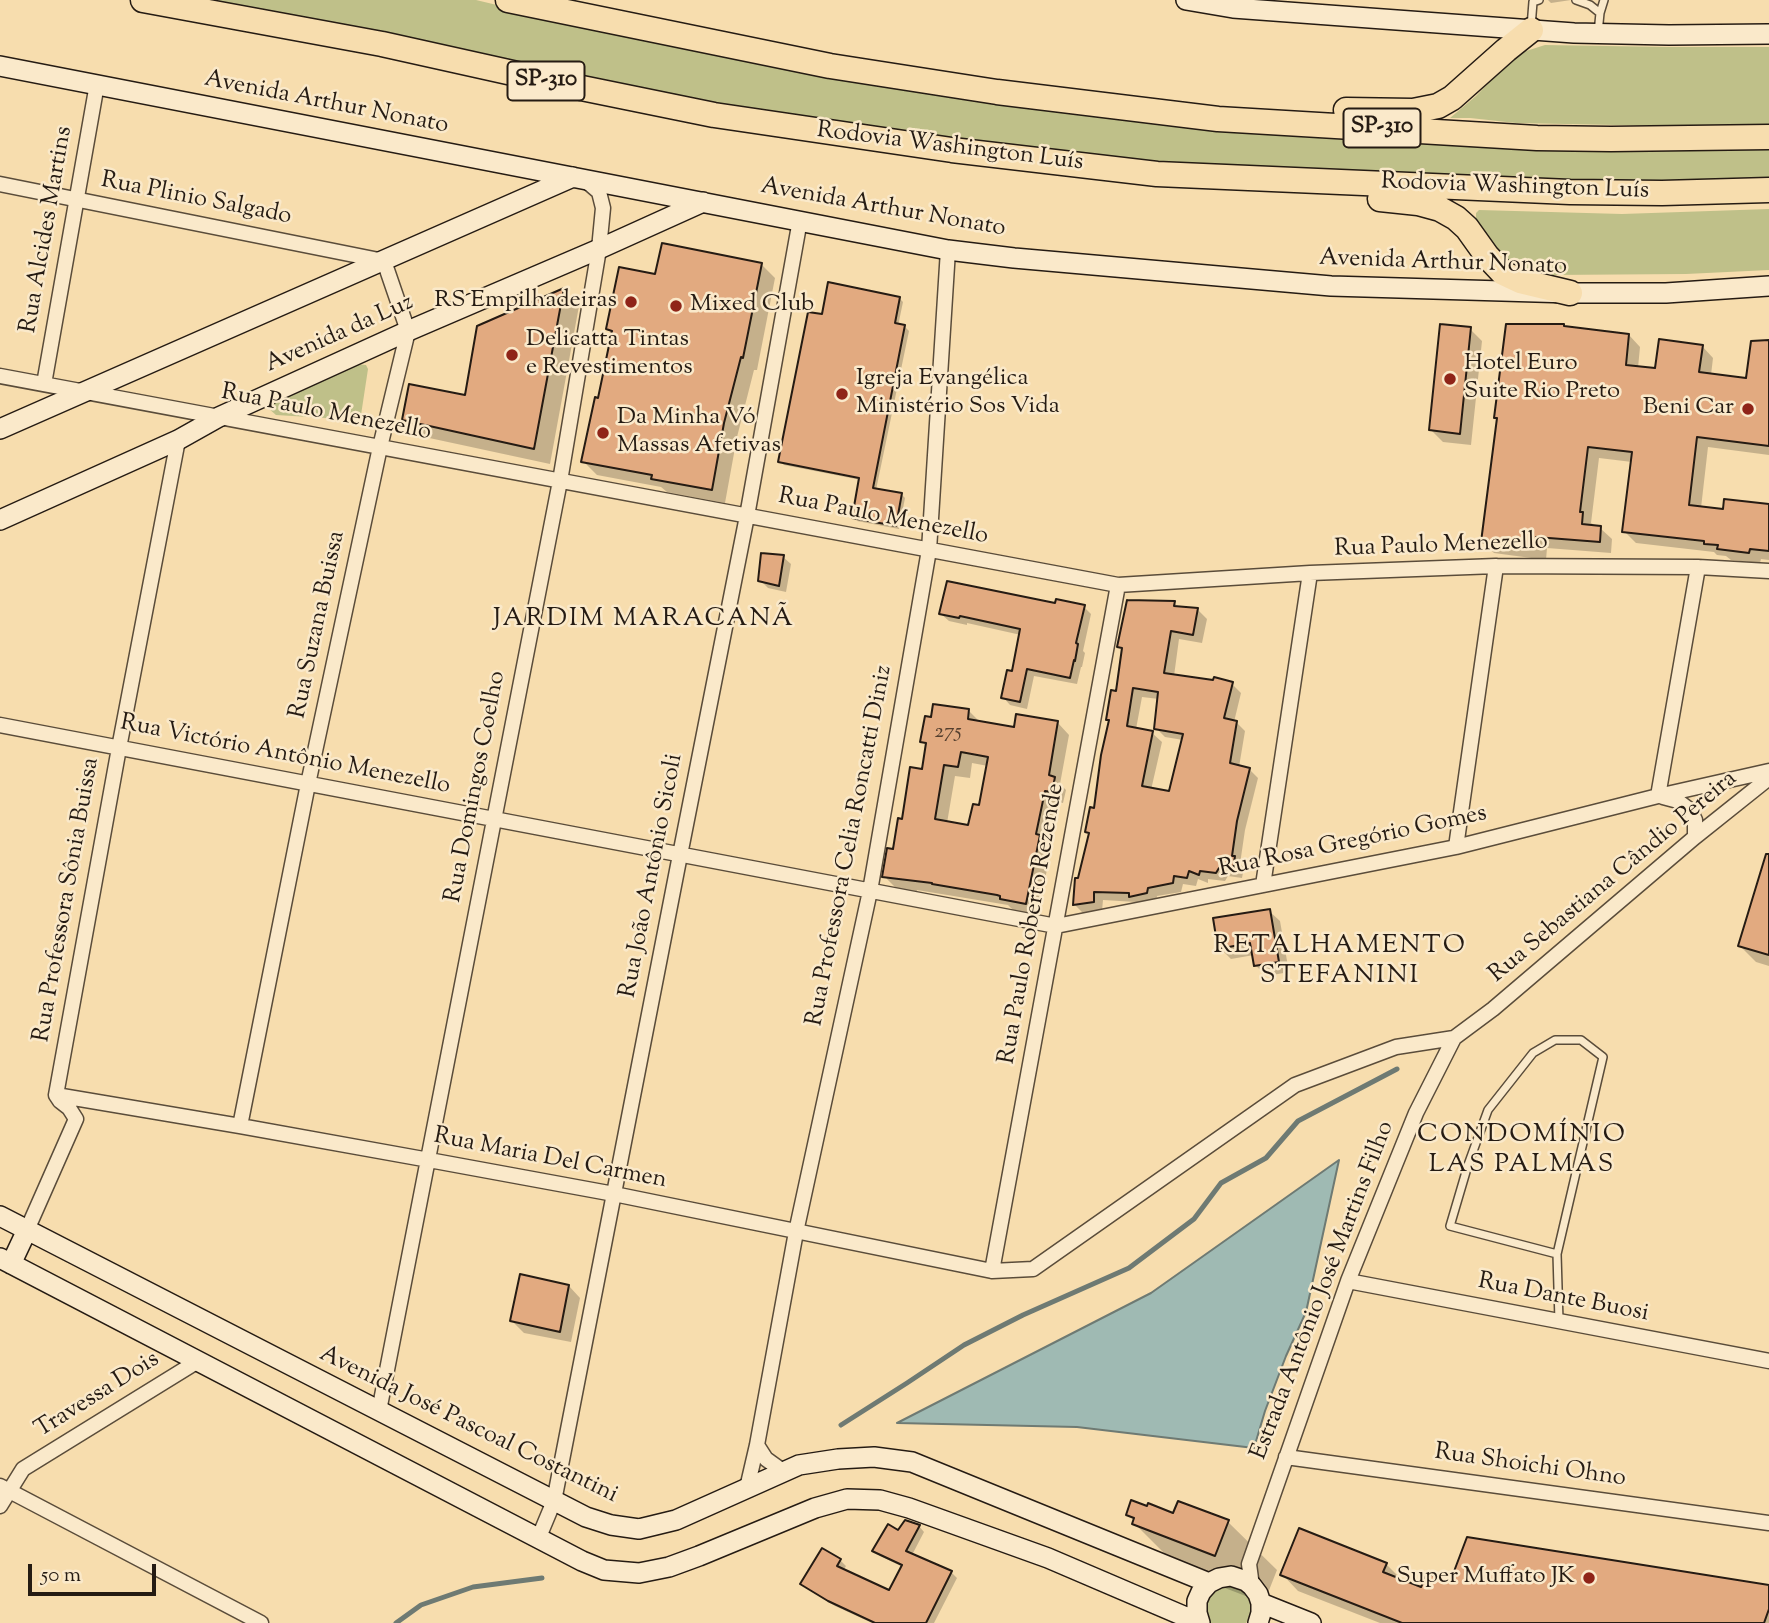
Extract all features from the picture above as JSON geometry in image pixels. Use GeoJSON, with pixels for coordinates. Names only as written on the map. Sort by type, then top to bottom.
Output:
{"type":"FeatureCollection","features":[{"type":"Feature","properties":{"kind":"highway","name":"Rodovia Washington Luís"},"geometry":{"type":"LineString","coordinates":[[143,0],[382,44],[714,115],[952,150],[1157,174],[1570,192],[1769,190]]}},
{"type":"Feature","properties":{"kind":"highway","name":"Rodovia Washington Luís"},"geometry":{"type":"LineString","coordinates":[[508,0],[830,65],[997,92],[1218,119],[1537,138],[1769,137]]}},
{"type":"Feature","properties":{"kind":"highway"},"geometry":{"type":"LineString","coordinates":[[997,92],[1123,97],[1314,110],[1413,111],[1438,106],[1452,98],[1531,30]]}},
{"type":"Feature","properties":{"kind":"highway"},"geometry":{"type":"LineString","coordinates":[[1157,174],[1418,203],[1440,209],[1467,228],[1503,273],[1520,281],[1570,293]]}},
{"type":"Feature","properties":{"kind":"main road"},"geometry":{"type":"LineString","coordinates":[[1186,0],[1233,8],[1531,30],[1669,36],[1769,34]]}},
{"type":"Feature","properties":{"kind":"main road","name":"Avenida Arthur Nonato"},"geometry":{"type":"LineString","coordinates":[[0,65],[948,250],[1331,286],[1570,293],[1666,293],[1769,286]]}},
{"type":"Feature","properties":{"kind":"main road","name":"Avenida da Luz"},"geometry":{"type":"LineString","coordinates":[[0,429],[81,391],[577,177]]}},
{"type":"Feature","properties":{"kind":"main road","name":"Avenida da Luz"},"geometry":{"type":"LineString","coordinates":[[0,520],[178,440],[219,417],[408,331],[704,202]]}},
{"type":"Feature","properties":{"kind":"main road","name":"Avenida José Pascoal Costantini"},"geometry":{"type":"LineString","coordinates":[[0,1216],[554,1501],[586,1517],[611,1525],[639,1529],[676,1520],[799,1465],[874,1457],[912,1462],[1209,1583]]}},
{"type":"Feature","properties":{"kind":"main road"},"geometry":{"type":"LineString","coordinates":[[27,1230],[6,1261],[582,1561],[604,1570],[639,1573],[669,1567],[815,1508],[847,1499],[880,1500],[1048,1558],[1200,1623]]}},
{"type":"Feature","properties":{"kind":"main road"},"geometry":{"type":"LineString","coordinates":[[1200,1623],[1196,1612],[1201,1592],[1209,1583],[1231,1576],[1246,1581],[1256,1594],[1261,1613],[1258,1623]]}},
{"type":"Feature","properties":{"kind":"main road"},"geometry":{"type":"LineString","coordinates":[[1256,1594],[1311,1623]]}},
{"type":"Feature","properties":{"kind":"street","name":"Rua Alcides Martins"},"geometry":{"type":"LineString","coordinates":[[44,384],[97,84]]}},
{"type":"Feature","properties":{"kind":"street","name":"Rua Domingos Coelho"},"geometry":{"type":"LineString","coordinates":[[379,1411],[559,481],[599,249],[603,208],[599,192],[577,177]]}},
{"type":"Feature","properties":{"kind":"street","name":"Rua Plinio Salgado"},"geometry":{"type":"LineString","coordinates":[[0,184],[384,261]]}},
{"type":"Feature","properties":{"kind":"street","name":"Rua João Antônio Sicoli"},"geometry":{"type":"LineString","coordinates":[[539,1537],[554,1501],[747,516],[800,220]]}},
{"type":"Feature","properties":{"kind":"street","name":"Rua Professora Celia Roncatti Diniz"},"geometry":{"type":"LineString","coordinates":[[747,1488],[796,1232],[870,891],[929,550],[948,250]]}},
{"type":"Feature","properties":{"kind":"street"},"geometry":{"type":"LineString","coordinates":[[384,261],[408,331]]}},
{"type":"Feature","properties":{"kind":"street","name":"Rua Suzana Buissa"},"geometry":{"type":"LineString","coordinates":[[240,1126],[380,447],[408,331]]}},
{"type":"Feature","properties":{"kind":"street","name":"Rua Paulo Menezello"},"geometry":{"type":"LineString","coordinates":[[0,376],[1118,585],[1310,573],[1496,566],[1769,570]]}},
{"type":"Feature","properties":{"kind":"street","name":"Rua Professora Sônia Buissa"},"geometry":{"type":"LineString","coordinates":[[56,1096],[178,440]]}},
{"type":"Feature","properties":{"kind":"street"},"geometry":{"type":"LineString","coordinates":[[1456,847],[1496,566]]}},
{"type":"Feature","properties":{"kind":"street"},"geometry":{"type":"LineString","coordinates":[[1695,837],[1695,820],[1690,810],[1678,801],[1658,796],[1698,567]]}},
{"type":"Feature","properties":{"kind":"street"},"geometry":{"type":"LineString","coordinates":[[1263,885],[1310,573]]}},
{"type":"Feature","properties":{"kind":"street","name":"Rua Paulo Roberto Rezende"},"geometry":{"type":"LineString","coordinates":[[992,1272],[1118,585]]}},
{"type":"Feature","properties":{"kind":"street","name":"Rua Victório Antônio Menezello"},"geometry":{"type":"LineString","coordinates":[[0,725],[1056,926]]}},
{"type":"Feature","properties":{"kind":"street","name":"Rua Rosa Gregório Gomes"},"geometry":{"type":"LineString","coordinates":[[1056,926],[1456,847],[1769,771]]}},
{"type":"Feature","properties":{"kind":"street","name":"Rua Sebastiana Cândio Pereira"},"geometry":{"type":"LineString","coordinates":[[1454,1038],[1493,1009],[1695,837],[1769,778]]}},
{"type":"Feature","properties":{"kind":"street","name":"Rua Maria Del Carmen"},"geometry":{"type":"LineString","coordinates":[[56,1096],[240,1126],[614,1194],[992,1272],[1033,1269],[1295,1085],[1396,1047],[1454,1038]]}},
{"type":"Feature","properties":{"kind":"street","name":"Estrada Antônio José Martins Filho"},"geometry":{"type":"LineString","coordinates":[[1256,1594],[1249,1564],[1348,1281],[1416,1113],[1454,1038]]}},
{"type":"Feature","properties":{"kind":"street"},"geometry":{"type":"LineString","coordinates":[[27,1230],[76,1119],[56,1096]]}},
{"type":"Feature","properties":{"kind":"street","name":"Rua Dante Buosi"},"geometry":{"type":"LineString","coordinates":[[1348,1281],[1769,1361]]}},
{"type":"Feature","properties":{"kind":"street","name":"Travessa Dois"},"geometry":{"type":"LineString","coordinates":[[0,1506],[5,1489],[23,1468],[198,1360]]}},
{"type":"Feature","properties":{"kind":"street"},"geometry":{"type":"LineString","coordinates":[[757,1445],[766,1459],[784,1472]]}},
{"type":"Feature","properties":{"kind":"street","name":"Rua Shoichi Ohno"},"geometry":{"type":"LineString","coordinates":[[1286,1457],[1769,1523]]}},
{"type":"Feature","properties":{"kind":"street"},"geometry":{"type":"LineString","coordinates":[[5,1489],[261,1623]]}},
{"type":"Feature","properties":{"kind":"street"},"geometry":{"type":"LineString","coordinates":[[1231,1576],[1249,1564]]}},
{"type":"Feature","properties":{"kind":"lane"},"geometry":{"type":"LineString","coordinates":[[1531,30],[1533,2],[1539,0]]}},
{"type":"Feature","properties":{"kind":"lane"},"geometry":{"type":"LineString","coordinates":[[1576,0],[1590,5],[1600,13]]}},
{"type":"Feature","properties":{"kind":"lane"},"geometry":{"type":"LineString","coordinates":[[1598,33],[1604,0]]}},
{"type":"Feature","properties":{"kind":"lane"},"geometry":{"type":"LineString","coordinates":[[1557,1254],[1450,1226],[1488,1110],[1533,1054],[1555,1040],[1581,1040],[1603,1057],[1557,1254],[1559,1322]]}},
{"type":"Feature","properties":{"kind":"green space"},"geometry":{"type":"Polygon","coordinates":[[[199,0],[476,0],[618,34],[887,84],[1769,146],[1769,180],[1582,184],[1158,164],[780,116],[199,0]]]}},
{"type":"Feature","properties":{"kind":"green space"},"geometry":{"type":"Polygon","coordinates":[[[1545,45],[1769,47],[1769,124],[1666,126],[1516,123],[1450,118],[1476,96],[1504,65],[1523,52],[1545,45]]]}},
{"type":"Feature","properties":{"kind":"green space"},"geometry":{"type":"Polygon","coordinates":[[[1769,209],[1769,270],[1686,274],[1528,273],[1504,262],[1476,221],[1476,213],[1479,210],[1622,214],[1769,209]]]}},
{"type":"Feature","properties":{"kind":"green space"},"geometry":{"type":"Polygon","coordinates":[[[356,364],[366,365],[368,369],[359,420],[276,415],[268,408],[275,402],[356,364]]]}},
{"type":"Feature","properties":{"kind":"green space"},"geometry":{"type":"Polygon","coordinates":[[[1223,1586],[1231,1586],[1246,1594],[1251,1610],[1246,1623],[1211,1623],[1208,1620],[1205,1612],[1209,1596],[1223,1586]]]}},
{"type":"Feature","properties":{"kind":"water"},"geometry":{"type":"Polygon","coordinates":[[[1339,1160],[1306,1312],[1286,1356],[1254,1448],[1077,1427],[897,1423],[1151,1293],[1339,1160]]]}},
{"type":"Feature","properties":{"kind":"building"},"geometry":{"type":"Polygon","coordinates":[[[662,243],[762,263],[743,358],[741,357],[724,423],[712,490],[651,479],[652,475],[581,462],[612,331],[606,329],[619,267],[655,274],[662,243]]]}},
{"type":"Feature","properties":{"kind":"building","name":"Igreja Evangélica Ministério Sos Vida"},"geometry":{"type":"Polygon","coordinates":[[[828,282],[900,297],[895,323],[905,325],[873,488],[902,493],[896,526],[852,518],[859,478],[778,462],[808,312],[822,314],[828,282]]]}},
{"type":"Feature","properties":{"kind":"building","name":"Delicatta Tintas e Revestimentos"},"geometry":{"type":"Polygon","coordinates":[[[564,288],[534,449],[402,420],[409,384],[465,395],[477,326],[564,288]]]}},
{"type":"Feature","properties":{"kind":"building","name":"Hotel Euro Suite Rio Preto"},"geometry":{"type":"Polygon","coordinates":[[[1440,324],[1471,327],[1460,434],[1429,430],[1440,324]]]}},
{"type":"Feature","properties":{"kind":"building"},"geometry":{"type":"Polygon","coordinates":[[[1506,324],[1564,324],[1629,334],[1626,365],[1655,368],[1659,339],[1703,345],[1699,372],[1746,378],[1751,341],[1769,340],[1769,446],[1697,437],[1689,505],[1723,509],[1724,499],[1769,504],[1769,551],[1750,549],[1749,553],[1717,549],[1718,545],[1704,544],[1704,541],[1622,532],[1632,452],[1588,447],[1580,512],[1583,512],[1582,524],[1601,526],[1600,542],[1536,537],[1535,549],[1481,542],[1506,324]]]}},
{"type":"Feature","properties":{"kind":"building"},"geometry":{"type":"Polygon","coordinates":[[[761,553],[784,555],[779,586],[758,581],[761,553]]]}},
{"type":"Feature","properties":{"kind":"building"},"geometry":{"type":"Polygon","coordinates":[[[947,581],[1055,603],[1056,599],[1085,605],[1070,678],[1027,669],[1020,702],[1001,698],[1007,670],[1012,671],[1020,629],[939,614],[947,581]]]}},
{"type":"Feature","properties":{"kind":"building"},"geometry":{"type":"Polygon","coordinates":[[[1127,600],[1175,601],[1174,606],[1198,608],[1193,635],[1171,631],[1164,673],[1213,680],[1214,677],[1233,682],[1224,718],[1237,721],[1230,763],[1250,768],[1237,821],[1232,856],[1235,856],[1233,870],[1219,868],[1216,873],[1200,871],[1199,875],[1189,871],[1187,878],[1174,876],[1173,883],[1148,888],[1147,893],[1129,897],[1129,893],[1094,892],[1094,902],[1073,905],[1075,878],[1078,878],[1089,833],[1085,832],[1090,807],[1094,808],[1109,720],[1106,720],[1111,690],[1116,691],[1122,648],[1117,647],[1127,600]],[[1133,688],[1127,726],[1153,731],[1142,786],[1169,791],[1183,734],[1154,729],[1158,692],[1133,688]]]}},
{"type":"Feature","properties":{"kind":"building"},"geometry":{"type":"Polygon","coordinates":[[[933,704],[969,709],[968,719],[1014,727],[1016,714],[1058,721],[1049,775],[1055,777],[1052,792],[1045,791],[1036,834],[1040,835],[1026,904],[1000,899],[997,895],[882,877],[887,848],[893,849],[898,818],[902,819],[910,767],[922,769],[926,743],[920,742],[925,716],[931,717],[933,704]],[[961,752],[958,767],[944,765],[935,819],[968,825],[973,804],[979,805],[988,757],[961,752]]]}},
{"type":"Feature","properties":{"kind":"building"},"geometry":{"type":"Polygon","coordinates":[[[1766,854],[1769,854],[1769,955],[1738,946],[1766,854]]]}},
{"type":"Feature","properties":{"kind":"building"},"geometry":{"type":"Polygon","coordinates":[[[1270,909],[1279,962],[1254,966],[1250,943],[1218,949],[1213,918],[1270,909]]]}},
{"type":"Feature","properties":{"kind":"building"},"geometry":{"type":"Polygon","coordinates":[[[520,1274],[569,1285],[560,1332],[510,1321],[520,1274]]]}},
{"type":"Feature","properties":{"kind":"building"},"geometry":{"type":"Polygon","coordinates":[[[1131,1500],[1147,1506],[1148,1503],[1173,1513],[1178,1501],[1229,1520],[1215,1556],[1132,1524],[1134,1518],[1126,1515],[1131,1500]]]}},
{"type":"Feature","properties":{"kind":"building"},"geometry":{"type":"Polygon","coordinates":[[[905,1520],[920,1525],[906,1551],[952,1571],[926,1623],[875,1623],[828,1601],[800,1584],[822,1548],[841,1559],[837,1566],[889,1590],[902,1565],[872,1551],[888,1524],[898,1530],[905,1520]]]}},
{"type":"Feature","properties":{"kind":"building","name":"Super Muffato JK"},"geometry":{"type":"Polygon","coordinates":[[[1299,1528],[1387,1563],[1383,1572],[1421,1587],[1427,1573],[1450,1582],[1467,1537],[1769,1585],[1769,1609],[1764,1623],[1402,1623],[1280,1575],[1299,1528]]]}},
{"type":"Feature","properties":{"kind":"waterway"},"geometry":{"type":"LineString","coordinates":[[841,1425],[964,1345],[1023,1315],[1129,1268],[1194,1219],[1221,1183],[1266,1158],[1298,1121],[1397,1069]]}},
{"type":"Feature","properties":{"kind":"waterway"},"geometry":{"type":"LineString","coordinates":[[396,1623],[421,1605],[473,1587],[542,1578]]}},
{"type":"Feature","properties":{"kind":"place","name":"RS Empilhadeiras"},"geometry":{"type":"Point","coordinates":[631,302]}},
{"type":"Feature","properties":{"kind":"place","name":"Mixed Club"},"geometry":{"type":"Point","coordinates":[676,306]}},
{"type":"Feature","properties":{"kind":"place","name":"Delicatta Tintas e Revestimentos"},"geometry":{"type":"Point","coordinates":[512,355]}},
{"type":"Feature","properties":{"kind":"place","name":"Hotel Euro Suite Rio Preto"},"geometry":{"type":"Point","coordinates":[1450,379]}},
{"type":"Feature","properties":{"kind":"place","name":"Igreja Evangélica Ministério Sos Vida"},"geometry":{"type":"Point","coordinates":[842,394]}},
{"type":"Feature","properties":{"kind":"place","name":"Beni Car"},"geometry":{"type":"Point","coordinates":[1748,409]}},
{"type":"Feature","properties":{"kind":"place","name":"Da Minha Vó Massas Afetivas"},"geometry":{"type":"Point","coordinates":[603,433]}},
{"type":"Feature","properties":{"kind":"place","name":"Super Muffato JK"},"geometry":{"type":"Point","coordinates":[1589,1578]}},
{"type":"Feature","properties":{"kind":"district","name":"JARDIM MARACANÃ"},"geometry":{"type":"Point","coordinates":[644,621]}},
{"type":"Feature","properties":{"kind":"district","name":"RETALHAMENTO STEFANINI"},"geometry":{"type":"Point","coordinates":[1340,962]}},
{"type":"Feature","properties":{"kind":"district","name":"CONDOMÍNIO LAS PALMAS"},"geometry":{"type":"Point","coordinates":[1522,1152]}}]}
